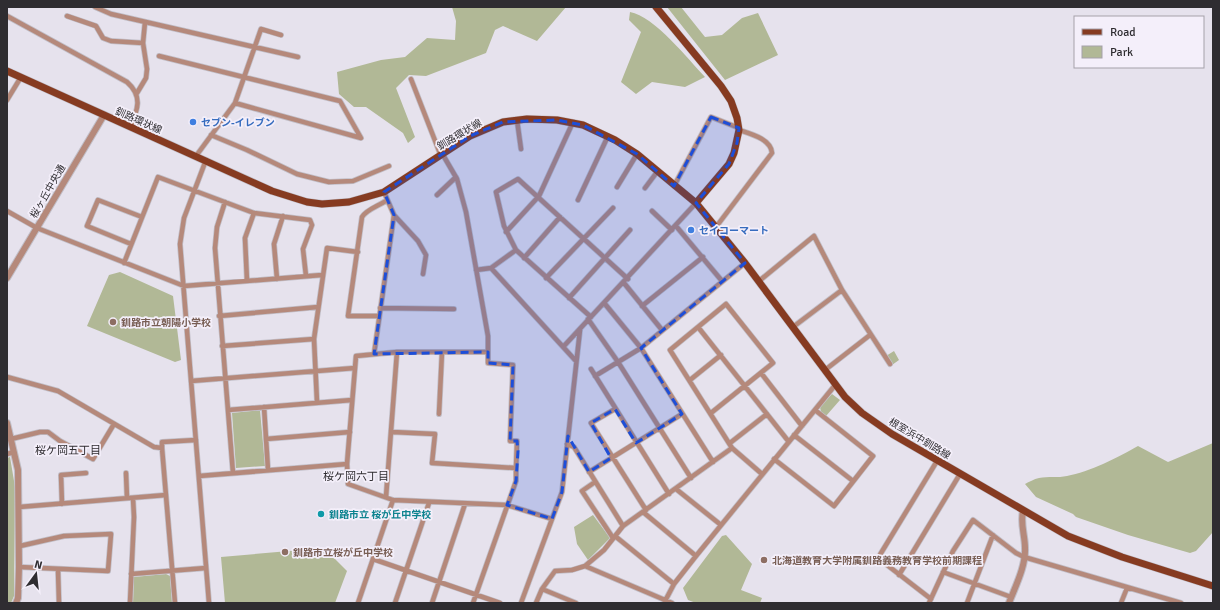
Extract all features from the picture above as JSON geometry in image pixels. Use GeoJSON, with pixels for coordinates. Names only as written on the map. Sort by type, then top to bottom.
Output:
{"type":"FeatureCollection","features":[{"type":"Feature","properties":{"kind":"main road"},"geometry":{"type":"LineString","coordinates":[[656,7],[721,86],[731,101],[739,129],[734,153],[729,164],[696,203]]}},
{"type":"Feature","properties":{"kind":"main road","name":"釧路環状線"},"geometry":{"type":"LineString","coordinates":[[7,71],[272,191],[307,202],[322,204],[349,202],[384,192],[470,136],[504,122],[517,120],[557,120],[573,122],[608,136],[637,154],[696,203]]}},
{"type":"Feature","properties":{"kind":"main road","name":"根室浜中釧路線"},"geometry":{"type":"LineString","coordinates":[[696,203],[759,281],[836,384],[862,413],[892,434],[937,461],[1068,536],[1090,545],[1213,586]]}},
{"type":"Feature","properties":{"kind":"street"},"geometry":{"type":"LineString","coordinates":[[95,7],[111,14],[298,57]]}},
{"type":"Feature","properties":{"kind":"street"},"geometry":{"type":"LineString","coordinates":[[7,16],[127,82],[137,93]]}},
{"type":"Feature","properties":{"kind":"street"},"geometry":{"type":"LineString","coordinates":[[67,16],[96,26],[103,38],[111,41],[143,43]]}},
{"type":"Feature","properties":{"kind":"street"},"geometry":{"type":"LineString","coordinates":[[130,127],[138,107],[137,93],[146,74],[143,43],[146,22]]}},
{"type":"Feature","properties":{"kind":"street"},"geometry":{"type":"LineString","coordinates":[[196,156],[235,104],[261,29],[281,35]]}},
{"type":"Feature","properties":{"kind":"street"},"geometry":{"type":"LineString","coordinates":[[159,56],[340,101],[361,138],[235,104]]}},
{"type":"Feature","properties":{"kind":"street"},"geometry":{"type":"LineString","coordinates":[[7,100],[20,77]]}},
{"type":"Feature","properties":{"kind":"street"},"geometry":{"type":"LineString","coordinates":[[411,79],[442,155],[456,177],[466,212],[488,336],[488,363],[512,365],[510,440],[517,441],[516,481],[473,603]]}},
{"type":"Feature","properties":{"kind":"street","name":"桜ヶ丘中央通"},"geometry":{"type":"LineString","coordinates":[[7,278],[104,115]]}},
{"type":"Feature","properties":{"kind":"street"},"geometry":{"type":"LineString","coordinates":[[674,186],[711,117],[754,135],[766,142],[771,148],[772,153],[716,227]]}},
{"type":"Feature","properties":{"kind":"street"},"geometry":{"type":"LineString","coordinates":[[517,120],[521,149]]}},
{"type":"Feature","properties":{"kind":"street"},"geometry":{"type":"LineString","coordinates":[[506,232],[539,196],[573,122]]}},
{"type":"Feature","properties":{"kind":"street"},"geometry":{"type":"LineString","coordinates":[[211,135],[247,150],[297,174],[329,182],[353,181],[389,166]]}},
{"type":"Feature","properties":{"kind":"street"},"geometry":{"type":"LineString","coordinates":[[578,200],[608,136]]}},
{"type":"Feature","properties":{"kind":"street"},"geometry":{"type":"LineString","coordinates":[[617,187],[637,154]]}},
{"type":"Feature","properties":{"kind":"street"},"geometry":{"type":"LineString","coordinates":[[206,160],[184,218],[181,237],[209,603]]}},
{"type":"Feature","properties":{"kind":"street"},"geometry":{"type":"LineString","coordinates":[[645,188],[657,172]]}},
{"type":"Feature","properties":{"kind":"street"},"geometry":{"type":"LineString","coordinates":[[124,263],[158,177],[254,213],[310,220],[312,225],[302,249],[306,276]]}},
{"type":"Feature","properties":{"kind":"street"},"geometry":{"type":"LineString","coordinates":[[437,195],[456,177]]}},
{"type":"Feature","properties":{"kind":"street"},"geometry":{"type":"LineString","coordinates":[[662,330],[642,306],[626,281],[606,259],[539,196],[518,179],[496,192],[506,232],[516,250],[590,318],[691,478]]}},
{"type":"Feature","properties":{"kind":"street"},"geometry":{"type":"LineString","coordinates":[[384,192],[394,215],[418,242],[426,255],[423,274]]}},
{"type":"Feature","properties":{"kind":"street"},"geometry":{"type":"LineString","coordinates":[[131,244],[88,226],[98,200],[142,217]]}},
{"type":"Feature","properties":{"kind":"street"},"geometry":{"type":"LineString","coordinates":[[379,316],[348,316],[362,217],[365,212],[387,200]]}},
{"type":"Feature","properties":{"kind":"street"},"geometry":{"type":"LineString","coordinates":[[225,202],[216,234],[215,248],[233,473]]}},
{"type":"Feature","properties":{"kind":"street"},"geometry":{"type":"LineString","coordinates":[[564,346],[605,304],[696,203]]}},
{"type":"Feature","properties":{"kind":"street"},"geometry":{"type":"LineString","coordinates":[[546,278],[613,208]]}},
{"type":"Feature","properties":{"kind":"street"},"geometry":{"type":"LineString","coordinates":[[7,211],[37,228],[184,286],[322,275]]}},
{"type":"Feature","properties":{"kind":"street"},"geometry":{"type":"LineString","coordinates":[[652,211],[674,228],[703,257],[722,281]]}},
{"type":"Feature","properties":{"kind":"street"},"geometry":{"type":"LineString","coordinates":[[247,281],[245,238],[254,213]]}},
{"type":"Feature","properties":{"kind":"street"},"geometry":{"type":"LineString","coordinates":[[374,354],[394,215]]}},
{"type":"Feature","properties":{"kind":"street"},"geometry":{"type":"LineString","coordinates":[[277,279],[274,244],[283,216]]}},
{"type":"Feature","properties":{"kind":"street"},"geometry":{"type":"LineString","coordinates":[[524,258],[560,217]]}},
{"type":"Feature","properties":{"kind":"street"},"geometry":{"type":"LineString","coordinates":[[569,298],[606,259],[630,230]]}},
{"type":"Feature","properties":{"kind":"street"},"geometry":{"type":"LineString","coordinates":[[759,281],[814,236],[842,290],[870,336],[890,364]]}},
{"type":"Feature","properties":{"kind":"street"},"geometry":{"type":"LineString","coordinates":[[317,402],[314,339],[326,248],[358,252]]}},
{"type":"Feature","properties":{"kind":"street"},"geometry":{"type":"LineString","coordinates":[[476,270],[491,268],[516,250]]}},
{"type":"Feature","properties":{"kind":"street"},"geometry":{"type":"LineString","coordinates":[[642,306],[703,257]]}},
{"type":"Feature","properties":{"kind":"street"},"geometry":{"type":"LineString","coordinates":[[595,376],[641,348],[745,263]]}},
{"type":"Feature","properties":{"kind":"street"},"geometry":{"type":"LineString","coordinates":[[491,268],[564,346],[575,360]]}},
{"type":"Feature","properties":{"kind":"street"},"geometry":{"type":"LineString","coordinates":[[793,327],[842,290]]}},
{"type":"Feature","properties":{"kind":"street"},"geometry":{"type":"LineString","coordinates":[[605,304],[641,348],[713,462]]}},
{"type":"Feature","properties":{"kind":"street"},"geometry":{"type":"LineString","coordinates":[[711,412],[773,363],[726,304],[670,350],[731,445],[762,474]]}},
{"type":"Feature","properties":{"kind":"street"},"geometry":{"type":"LineString","coordinates":[[220,316],[318,307]]}},
{"type":"Feature","properties":{"kind":"street"},"geometry":{"type":"LineString","coordinates":[[380,308],[454,309]]}},
{"type":"Feature","properties":{"kind":"street"},"geometry":{"type":"LineString","coordinates":[[698,327],[789,442]]}},
{"type":"Feature","properties":{"kind":"street"},"geometry":{"type":"LineString","coordinates":[[520,603],[562,492],[575,360],[580,330]]}},
{"type":"Feature","properties":{"kind":"street"},"geometry":{"type":"LineString","coordinates":[[825,370],[870,336]]}},
{"type":"Feature","properties":{"kind":"street"},"geometry":{"type":"LineString","coordinates":[[222,346],[314,339]]}},
{"type":"Feature","properties":{"kind":"street"},"geometry":{"type":"LineString","coordinates":[[488,352],[397,352],[356,356],[347,464],[348,484],[393,500],[507,506],[552,519]]}},
{"type":"Feature","properties":{"kind":"street"},"geometry":{"type":"LineString","coordinates":[[386,497],[397,352]]}},
{"type":"Feature","properties":{"kind":"street"},"geometry":{"type":"LineString","coordinates":[[439,414],[442,352]]}},
{"type":"Feature","properties":{"kind":"street"},"geometry":{"type":"LineString","coordinates":[[690,380],[721,355]]}},
{"type":"Feature","properties":{"kind":"street"},"geometry":{"type":"LineString","coordinates":[[191,381],[354,368]]}},
{"type":"Feature","properties":{"kind":"street"},"geometry":{"type":"LineString","coordinates":[[591,369],[614,409],[669,494]]}},
{"type":"Feature","properties":{"kind":"street"},"geometry":{"type":"LineString","coordinates":[[761,373],[802,426]]}},
{"type":"Feature","properties":{"kind":"street"},"geometry":{"type":"LineString","coordinates":[[7,377],[58,391],[154,447],[162,448]]}},
{"type":"Feature","properties":{"kind":"street"},"geometry":{"type":"LineString","coordinates":[[665,602],[674,584],[836,384]]}},
{"type":"Feature","properties":{"kind":"street"},"geometry":{"type":"LineString","coordinates":[[228,410],[352,400]]}},
{"type":"Feature","properties":{"kind":"street"},"geometry":{"type":"LineString","coordinates":[[264,407],[268,470]]}},
{"type":"Feature","properties":{"kind":"street"},"geometry":{"type":"LineString","coordinates":[[614,409],[591,423],[644,511],[696,556]]}},
{"type":"Feature","properties":{"kind":"street"},"geometry":{"type":"LineString","coordinates":[[774,459],[834,506],[873,456],[815,410]]}},
{"type":"Feature","properties":{"kind":"street"},"geometry":{"type":"LineString","coordinates":[[589,472],[682,414]]}},
{"type":"Feature","properties":{"kind":"street"},"geometry":{"type":"LineString","coordinates":[[536,603],[542,589],[555,571],[572,570],[584,566],[600,554],[623,526],[713,462],[767,414]]}},
{"type":"Feature","properties":{"kind":"street"},"geometry":{"type":"LineString","coordinates":[[7,423],[18,470],[20,507],[18,598],[16,603]]}},
{"type":"Feature","properties":{"kind":"street"},"geometry":{"type":"LineString","coordinates":[[11,439],[40,432],[48,432],[60,442],[93,459],[114,424]]}},
{"type":"Feature","properties":{"kind":"street"},"geometry":{"type":"LineString","coordinates":[[266,439],[350,432]]}},
{"type":"Feature","properties":{"kind":"street"},"geometry":{"type":"LineString","coordinates":[[392,432],[435,434],[432,463],[516,468]]}},
{"type":"Feature","properties":{"kind":"street"},"geometry":{"type":"LineString","coordinates":[[794,436],[853,481]]}},
{"type":"Feature","properties":{"kind":"street"},"geometry":{"type":"LineString","coordinates":[[175,603],[162,442],[196,440]]}},
{"type":"Feature","properties":{"kind":"street"},"geometry":{"type":"LineString","coordinates":[[567,444],[574,447],[623,526]]}},
{"type":"Feature","properties":{"kind":"street"},"geometry":{"type":"LineString","coordinates":[[7,454],[14,452]]}},
{"type":"Feature","properties":{"kind":"street"},"geometry":{"type":"LineString","coordinates":[[937,461],[878,558],[930,601],[953,551],[973,520],[1024,557],[1181,603]]}},
{"type":"Feature","properties":{"kind":"street"},"geometry":{"type":"LineString","coordinates":[[199,476],[347,464]]}},
{"type":"Feature","properties":{"kind":"street"},"geometry":{"type":"LineString","coordinates":[[62,504],[61,475],[86,473]]}},
{"type":"Feature","properties":{"kind":"street"},"geometry":{"type":"LineString","coordinates":[[126,473],[127,498]]}},
{"type":"Feature","properties":{"kind":"street"},"geometry":{"type":"LineString","coordinates":[[899,574],[960,474]]}},
{"type":"Feature","properties":{"kind":"street"},"geometry":{"type":"LineString","coordinates":[[595,482],[582,491],[614,537],[674,584]]}},
{"type":"Feature","properties":{"kind":"street"},"geometry":{"type":"LineString","coordinates":[[676,489],[721,525]]}},
{"type":"Feature","properties":{"kind":"street"},"geometry":{"type":"LineString","coordinates":[[20,507],[166,495]]}},
{"type":"Feature","properties":{"kind":"street"},"geometry":{"type":"LineString","coordinates":[[130,603],[134,517],[133,498]]}},
{"type":"Feature","properties":{"kind":"street"},"geometry":{"type":"LineString","coordinates":[[358,603],[393,500]]}},
{"type":"Feature","properties":{"kind":"street"},"geometry":{"type":"LineString","coordinates":[[395,603],[429,503]]}},
{"type":"Feature","properties":{"kind":"street"},"geometry":{"type":"LineString","coordinates":[[432,603],[465,504]]}},
{"type":"Feature","properties":{"kind":"street"},"geometry":{"type":"LineString","coordinates":[[943,572],[974,583],[1010,600],[1024,557],[1025,548],[1021,520],[1023,511]]}},
{"type":"Feature","properties":{"kind":"street"},"geometry":{"type":"LineString","coordinates":[[19,567],[58,570],[108,571],[111,534],[64,536],[20,546]]}},
{"type":"Feature","properties":{"kind":"street"},"geometry":{"type":"LineString","coordinates":[[967,603],[993,535]]}},
{"type":"Feature","properties":{"kind":"street"},"geometry":{"type":"LineString","coordinates":[[373,560],[500,603]]}},
{"type":"Feature","properties":{"kind":"street"},"geometry":{"type":"LineString","coordinates":[[584,566],[665,602],[672,603]]}},
{"type":"Feature","properties":{"kind":"street"},"geometry":{"type":"LineString","coordinates":[[131,574],[206,568]]}},
{"type":"Feature","properties":{"kind":"street"},"geometry":{"type":"LineString","coordinates":[[58,570],[59,603]]}},
{"type":"Feature","properties":{"kind":"street"},"geometry":{"type":"LineString","coordinates":[[1122,603],[1127,588]]}},
{"type":"Feature","properties":{"kind":"street"},"geometry":{"type":"LineString","coordinates":[[542,589],[576,603]]}},
{"type":"Feature","properties":{"kind":"highlighted area"},"geometry":{"type":"Polygon","coordinates":[[[711,117],[739,128],[737,143],[729,164],[696,203],[745,263],[641,348],[682,414],[636,443],[615,409],[591,423],[611,458],[589,472],[568,436],[562,492],[552,519],[507,505],[516,481],[518,451],[517,441],[510,441],[513,365],[488,363],[488,352],[374,354],[394,215],[384,192],[470,136],[503,122],[557,120],[583,125],[637,154],[674,186],[711,117]]]}},
{"type":"Feature","properties":{"kind":"green space"},"geometry":{"type":"Polygon","coordinates":[[[452,7],[566,7],[537,41],[503,26],[495,30],[486,53],[426,76],[409,75],[396,88],[415,137],[408,143],[403,133],[366,107],[354,107],[339,94],[337,72],[381,60],[405,57],[427,38],[455,40],[456,21],[452,7]]]}},
{"type":"Feature","properties":{"kind":"green space"},"geometry":{"type":"Polygon","coordinates":[[[667,7],[681,7],[705,37],[722,35],[742,18],[758,13],[778,55],[725,80],[667,7]]]}},
{"type":"Feature","properties":{"kind":"green space"},"geometry":{"type":"Polygon","coordinates":[[[630,12],[649,21],[660,30],[705,77],[685,87],[652,82],[636,94],[621,82],[641,32],[629,20],[630,12]]]}},
{"type":"Feature","properties":{"kind":"green space"},"geometry":{"type":"Polygon","coordinates":[[[120,272],[173,296],[181,360],[175,362],[87,326],[109,275],[120,272]]]}},
{"type":"Feature","properties":{"kind":"green space"},"geometry":{"type":"Polygon","coordinates":[[[894,351],[899,360],[892,365],[886,356],[894,351]]]}},
{"type":"Feature","properties":{"kind":"green space"},"geometry":{"type":"Polygon","coordinates":[[[832,394],[840,400],[826,416],[821,412],[820,407],[832,394]]]}},
{"type":"Feature","properties":{"kind":"green space"},"geometry":{"type":"Polygon","coordinates":[[[260,410],[265,466],[236,468],[232,413],[260,410]]]}},
{"type":"Feature","properties":{"kind":"green space"},"geometry":{"type":"Polygon","coordinates":[[[1213,443],[1213,532],[1196,551],[1190,553],[1128,535],[1076,517],[1073,514],[1036,497],[1025,484],[1039,478],[1064,477],[1094,468],[1138,446],[1168,462],[1213,443]]]}},
{"type":"Feature","properties":{"kind":"green space"},"geometry":{"type":"Polygon","coordinates":[[[10,457],[15,487],[14,596],[11,603],[7,603],[7,458],[10,457]]]}},
{"type":"Feature","properties":{"kind":"green space"},"geometry":{"type":"Polygon","coordinates":[[[593,515],[610,538],[588,560],[577,544],[574,527],[593,515]]]}},
{"type":"Feature","properties":{"kind":"green space"},"geometry":{"type":"Polygon","coordinates":[[[726,535],[752,564],[741,590],[762,598],[760,603],[696,603],[688,600],[683,588],[722,536],[726,535]]]}},
{"type":"Feature","properties":{"kind":"green space"},"geometry":{"type":"Polygon","coordinates":[[[324,548],[347,571],[335,603],[225,603],[221,557],[324,548]]]}},
{"type":"Feature","properties":{"kind":"green space"},"geometry":{"type":"Polygon","coordinates":[[[166,574],[170,576],[172,603],[133,603],[134,577],[166,574]]]}},
{"type":"Feature","properties":{"kind":"place","name":"セブン-イレブン"},"geometry":{"type":"Point","coordinates":[193,122]}},
{"type":"Feature","properties":{"kind":"place","name":"セイコーマート"},"geometry":{"type":"Point","coordinates":[691,230]}},
{"type":"Feature","properties":{"kind":"place","name":"釧路市立朝陽小学校"},"geometry":{"type":"Point","coordinates":[113,322]}},
{"type":"Feature","properties":{"kind":"place","name":"釧路市立 桜が丘中学校"},"geometry":{"type":"Point","coordinates":[321,514]}},
{"type":"Feature","properties":{"kind":"place","name":"釧路市立桜が丘中学校"},"geometry":{"type":"Point","coordinates":[285,552]}},
{"type":"Feature","properties":{"kind":"place","name":"北海道教育大学附属釧路義務教育学校前期課程"},"geometry":{"type":"Point","coordinates":[764,560]}},
{"type":"Feature","properties":{"kind":"district","name":"桜ケ岡五丁目"},"geometry":{"type":"Point","coordinates":[68,450]}},
{"type":"Feature","properties":{"kind":"district","name":"桜ケ岡六丁目"},"geometry":{"type":"Point","coordinates":[356,476]}}]}
